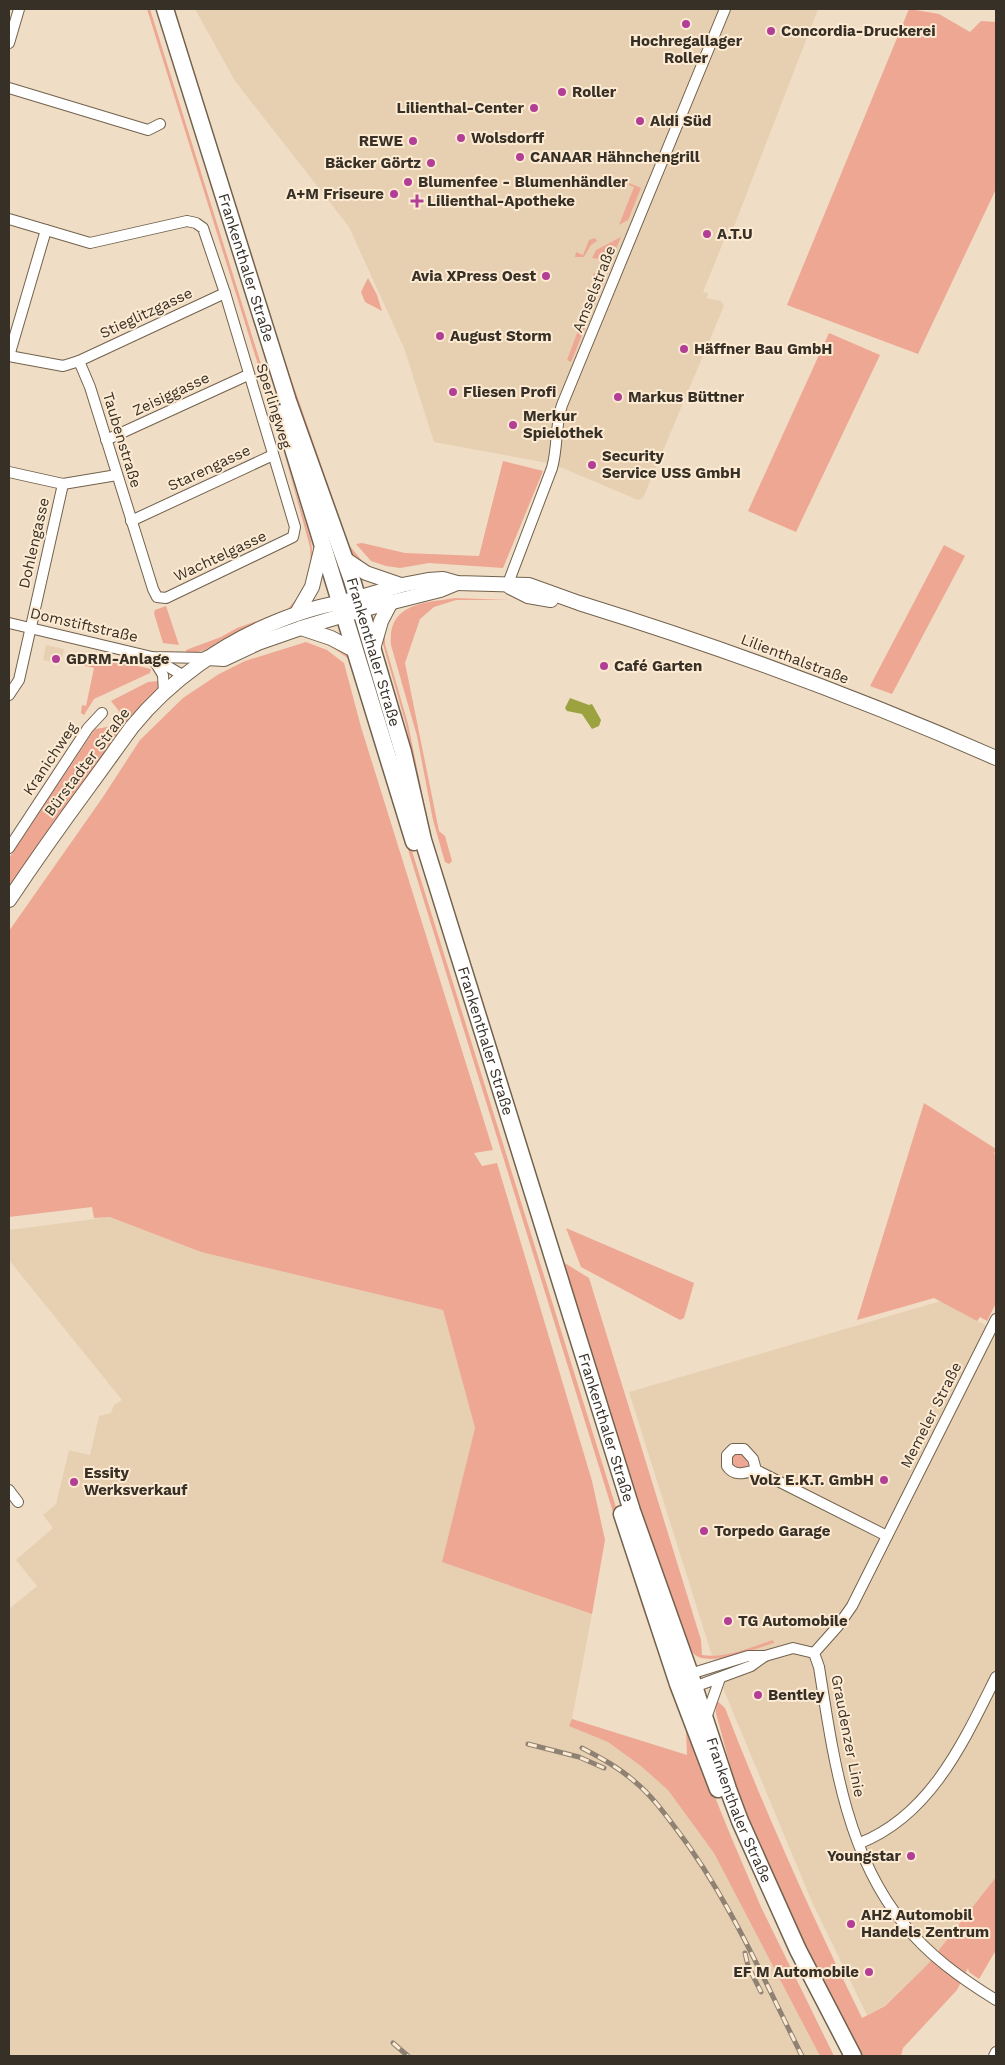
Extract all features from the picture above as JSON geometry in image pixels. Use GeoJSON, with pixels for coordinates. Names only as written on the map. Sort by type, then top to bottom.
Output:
{"type":"FeatureCollection","features":[{"type":"Feature","properties":{"kind":"main road","name":"Frankenthaler Straße"},"geometry":{"type":"LineString","coordinates":[[156,9],[616,1494],[688,1682],[706,1718],[740,1821],[798,1950],[853,2056]]}},
{"type":"Feature","properties":{"kind":"main road","name":"Frankenthaler Straße"},"geometry":{"type":"LineString","coordinates":[[165,9],[288,401],[345,559],[403,752],[423,840],[632,1511],[738,1840],[790,1956],[841,2056]]}},
{"type":"Feature","properties":{"kind":"street"},"geometry":{"type":"LineString","coordinates":[[9,43],[19,9]]}},
{"type":"Feature","properties":{"kind":"street","name":"Amselstraße"},"geometry":{"type":"LineString","coordinates":[[507,586],[552,468],[556,451],[557,422],[562,405],[724,9]]}},
{"type":"Feature","properties":{"kind":"street"},"geometry":{"type":"LineString","coordinates":[[9,88],[148,130],[160,124]]}},
{"type":"Feature","properties":{"kind":"street"},"geometry":{"type":"LineString","coordinates":[[9,219],[46,230],[9,356],[63,366],[79,361]]}},
{"type":"Feature","properties":{"kind":"street","name":"Sperlingweg"},"geometry":{"type":"LineString","coordinates":[[46,230],[90,243],[187,221],[196,222],[203,228],[225,293],[295,528],[294,537]]}},
{"type":"Feature","properties":{"kind":"street","name":"Stieglitzgasse"},"geometry":{"type":"LineString","coordinates":[[79,361],[225,293]]}},
{"type":"Feature","properties":{"kind":"street","name":"Taubenstraße"},"geometry":{"type":"LineString","coordinates":[[79,361],[90,387],[152,589],[157,597]]}},
{"type":"Feature","properties":{"kind":"street","name":"Zeisiggasse"},"geometry":{"type":"LineString","coordinates":[[106,440],[248,375]]}},
{"type":"Feature","properties":{"kind":"street","name":"Starengasse"},"geometry":{"type":"LineString","coordinates":[[131,521],[273,455]]}},
{"type":"Feature","properties":{"kind":"street"},"geometry":{"type":"LineString","coordinates":[[9,472],[63,484],[117,476]]}},
{"type":"Feature","properties":{"kind":"street","name":"Dohlengasse"},"geometry":{"type":"LineString","coordinates":[[9,695],[19,680],[63,484]]}},
{"type":"Feature","properties":{"kind":"street","name":"Wachtelgasse"},"geometry":{"type":"LineString","coordinates":[[157,597],[166,598],[294,537]]}},
{"type":"Feature","properties":{"kind":"street"},"geometry":{"type":"LineString","coordinates":[[296,613],[312,587],[322,546]]}},
{"type":"Feature","properties":{"kind":"street"},"geometry":{"type":"LineString","coordinates":[[345,559],[366,573],[402,585]]}},
{"type":"Feature","properties":{"kind":"street","name":"Lilienthalstraße"},"geometry":{"type":"LineString","coordinates":[[359,604],[402,585],[428,580],[443,579],[507,586],[529,585],[734,653],[883,710],[996,758]]}},
{"type":"Feature","properties":{"kind":"street","name":"Lilienthalstraße"},"geometry":{"type":"LineString","coordinates":[[359,604],[391,602],[440,590],[457,582]]}},
{"type":"Feature","properties":{"kind":"street"},"geometry":{"type":"LineString","coordinates":[[372,649],[380,621],[391,602]]}},
{"type":"Feature","properties":{"kind":"street"},"geometry":{"type":"LineString","coordinates":[[152,657],[224,659],[258,643],[359,604]]}},
{"type":"Feature","properties":{"kind":"street","name":"Bürstadter Straße"},"geometry":{"type":"LineString","coordinates":[[9,900],[47,843],[133,726],[184,676],[207,658],[251,632],[296,613],[325,605],[342,609]]}},
{"type":"Feature","properties":{"kind":"street","name":"Domstiftstraße"},"geometry":{"type":"LineString","coordinates":[[9,623],[152,657]]}},
{"type":"Feature","properties":{"kind":"street"},"geometry":{"type":"LineString","coordinates":[[301,628],[331,638],[354,650]]}},
{"type":"Feature","properties":{"kind":"street"},"geometry":{"type":"LineString","coordinates":[[152,657],[184,676]]}},
{"type":"Feature","properties":{"kind":"street"},"geometry":{"type":"LineString","coordinates":[[152,657],[163,675],[164,694]]}},
{"type":"Feature","properties":{"kind":"street","name":"Kranichweg"},"geometry":{"type":"LineString","coordinates":[[9,848],[88,728],[102,713]]}},
{"type":"Feature","properties":{"kind":"street","name":"Memeler Straße"},"geometry":{"type":"LineString","coordinates":[[814,1652],[838,1626],[852,1606],[996,1319]]}},
{"type":"Feature","properties":{"kind":"street"},"geometry":{"type":"LineString","coordinates":[[756,1470],[887,1536]]}},
{"type":"Feature","properties":{"kind":"street"},"geometry":{"type":"LineString","coordinates":[[9,1490],[18,1502]]}},
{"type":"Feature","properties":{"kind":"street"},"geometry":{"type":"LineString","coordinates":[[688,1682],[748,1656],[764,1656],[793,1648],[814,1652]]}},
{"type":"Feature","properties":{"kind":"street","name":"Graudenzer Linie"},"geometry":{"type":"LineString","coordinates":[[814,1652],[819,1666],[833,1753],[848,1812],[872,1875],[902,1923],[926,1948],[947,1966],[996,2000]]}},
{"type":"Feature","properties":{"kind":"street"},"geometry":{"type":"LineString","coordinates":[[688,1682],[720,1678],[751,1666],[764,1656]]}},
{"type":"Feature","properties":{"kind":"street"},"geometry":{"type":"LineString","coordinates":[[860,1843],[880,1836],[916,1806],[944,1773],[964,1740],[996,1677]]}},
{"type":"Feature","properties":{"kind":"street"},"geometry":{"type":"LineString","coordinates":[[706,1718],[720,1678]]}},
{"type":"Feature","properties":{"kind":"street"},"geometry":{"type":"LineString","coordinates":[[994,2056],[996,2052]]}},
{"type":"Feature","properties":{"kind":"shaded area"},"geometry":{"type":"Polygon","coordinates":[[[147,9],[150,9],[264,374],[285,455],[311,541],[313,560],[311,568],[310,547],[275,419],[147,9]]]}},
{"type":"Feature","properties":{"kind":"shaded area"},"geometry":{"type":"Polygon","coordinates":[[[172,9],[175,9],[269,315],[349,545],[363,562],[363,566],[352,555],[347,546],[297,413],[172,9]]]}},
{"type":"Feature","properties":{"kind":"shaded area"},"geometry":{"type":"Polygon","coordinates":[[[195,9],[818,9],[733,229],[729,228],[703,292],[708,293],[707,298],[721,301],[724,306],[643,498],[638,500],[553,464],[434,442],[404,348],[349,227],[235,81],[195,9]]]}},
{"type":"Feature","properties":{"kind":"shaded area"},"geometry":{"type":"Polygon","coordinates":[[[909,9],[939,14],[970,32],[981,21],[996,22],[996,189],[918,354],[787,305],[909,9]]]}},
{"type":"Feature","properties":{"kind":"shaded area"},"geometry":{"type":"Polygon","coordinates":[[[629,183],[641,188],[628,220],[619,225],[634,187],[629,185],[629,183]]]}},
{"type":"Feature","properties":{"kind":"shaded area"},"geometry":{"type":"Polygon","coordinates":[[[621,237],[612,258],[609,256],[607,260],[592,258],[596,250],[621,237]]]}},
{"type":"Feature","properties":{"kind":"shaded area"},"geometry":{"type":"Polygon","coordinates":[[[595,238],[597,241],[591,245],[584,257],[575,257],[576,252],[583,255],[589,240],[595,238]]]}},
{"type":"Feature","properties":{"kind":"shaded area"},"geometry":{"type":"Polygon","coordinates":[[[594,273],[605,278],[571,362],[567,360],[597,280],[592,277],[594,273]]]}},
{"type":"Feature","properties":{"kind":"shaded area"},"geometry":{"type":"Polygon","coordinates":[[[368,278],[377,295],[382,311],[365,302],[361,292],[368,278]]]}},
{"type":"Feature","properties":{"kind":"shaded area"},"geometry":{"type":"Polygon","coordinates":[[[829,333],[880,355],[796,532],[748,511],[829,333]]]}},
{"type":"Feature","properties":{"kind":"shaded area"},"geometry":{"type":"Polygon","coordinates":[[[503,461],[543,471],[503,568],[429,563],[400,568],[386,566],[371,561],[356,544],[362,543],[405,553],[479,556],[503,461]]]}},
{"type":"Feature","properties":{"kind":"shaded area"},"geometry":{"type":"Polygon","coordinates":[[[944,545],[965,556],[892,694],[870,686],[944,545]]]}},
{"type":"Feature","properties":{"kind":"shaded area"},"geometry":{"type":"Polygon","coordinates":[[[302,592],[295,607],[229,636],[205,650],[187,655],[186,650],[221,637],[237,628],[287,610],[302,592]]]}},
{"type":"Feature","properties":{"kind":"shaded area"},"geometry":{"type":"Polygon","coordinates":[[[455,598],[510,600],[456,600],[434,607],[420,619],[405,663],[439,831],[445,836],[452,861],[449,864],[445,862],[433,820],[417,736],[391,645],[391,631],[401,613],[410,608],[420,604],[455,598]]]}},
{"type":"Feature","properties":{"kind":"shaded area"},"geometry":{"type":"Polygon","coordinates":[[[166,606],[179,645],[163,643],[154,613],[155,610],[166,606]]]}},
{"type":"Feature","properties":{"kind":"shaded area"},"geometry":{"type":"Polygon","coordinates":[[[385,631],[385,644],[408,724],[432,842],[563,1262],[589,1278],[701,1640],[702,1655],[729,1654],[773,1640],[774,1643],[733,1656],[710,1659],[701,1658],[694,1654],[684,1637],[637,1509],[433,852],[406,725],[383,644],[382,636],[385,631]]]}},
{"type":"Feature","properties":{"kind":"shaded area"},"geometry":{"type":"Polygon","coordinates":[[[306,642],[327,650],[344,663],[361,727],[493,1150],[474,1153],[482,1166],[497,1163],[592,1481],[605,1540],[592,1614],[442,1562],[475,1428],[443,1310],[201,1252],[110,1217],[94,1218],[92,1207],[9,1217],[9,931],[103,797],[140,740],[183,698],[219,674],[245,661],[306,642]]]}},
{"type":"Feature","properties":{"kind":"shaded area"},"geometry":{"type":"Polygon","coordinates":[[[330,642],[352,658],[651,1620],[708,1780],[761,1907],[834,2056],[820,2056],[714,1853],[668,1790],[641,1766],[608,1742],[569,1726],[572,1719],[687,1755],[686,1731],[643,1609],[349,659],[329,645],[330,642]]]}},
{"type":"Feature","properties":{"kind":"shaded area"},"geometry":{"type":"Polygon","coordinates":[[[46,645],[64,649],[61,664],[43,660],[46,645]]]}},
{"type":"Feature","properties":{"kind":"shaded area"},"geometry":{"type":"Polygon","coordinates":[[[85,654],[151,669],[150,673],[94,699],[84,715],[81,713],[82,705],[86,706],[94,668],[82,665],[85,654]]]}},
{"type":"Feature","properties":{"kind":"shaded area"},"geometry":{"type":"Polygon","coordinates":[[[159,681],[159,686],[63,811],[9,889],[9,858],[95,729],[112,725],[116,720],[119,711],[111,701],[148,682],[159,681]]]}},
{"type":"Feature","properties":{"kind":"shaded area"},"geometry":{"type":"Polygon","coordinates":[[[570,698],[589,705],[592,704],[601,720],[599,726],[592,729],[582,714],[567,711],[565,708],[570,698]]]}},
{"type":"Feature","properties":{"kind":"shaded area"},"geometry":{"type":"Polygon","coordinates":[[[924,1103],[996,1149],[994,1154],[996,1155],[996,1303],[987,1321],[980,1317],[977,1321],[934,1298],[857,1320],[924,1103]]]}},
{"type":"Feature","properties":{"kind":"shaded area"},"geometry":{"type":"Polygon","coordinates":[[[110,1217],[201,1252],[443,1310],[475,1428],[443,1562],[592,1614],[572,1719],[687,1757],[822,2056],[9,2056],[9,1609],[37,1586],[16,1560],[53,1528],[43,1515],[56,1504],[69,1450],[90,1455],[99,1416],[111,1413],[114,1405],[122,1400],[9,1260],[9,1230],[110,1217]]]}},
{"type":"Feature","properties":{"kind":"shaded area"},"geometry":{"type":"Polygon","coordinates":[[[566,1228],[694,1283],[684,1318],[680,1320],[581,1267],[566,1228]]]}},
{"type":"Feature","properties":{"kind":"shaded area"},"geometry":{"type":"Polygon","coordinates":[[[941,1301],[996,1331],[996,1877],[928,1964],[884,2006],[867,2015],[812,1902],[720,1681],[629,1392],[941,1301]]]}},
{"type":"Feature","properties":{"kind":"shaded area"},"geometry":{"type":"Polygon","coordinates":[[[738,1453],[744,1455],[749,1466],[741,1469],[732,1465],[732,1458],[738,1453]]]}},
{"type":"Feature","properties":{"kind":"shaded area"},"geometry":{"type":"Polygon","coordinates":[[[715,1699],[725,1708],[790,1864],[862,2018],[885,2006],[928,1964],[996,1877],[996,1950],[979,1979],[969,1972],[968,1968],[957,1990],[903,2048],[901,2056],[861,2056],[804,1948],[740,1803],[716,1713],[715,1699]]]}},
{"type":"Feature","properties":{"kind":"railway"},"geometry":{"type":"LineString","coordinates":[[528,1744],[579,1757],[604,1768]]}},
{"type":"Feature","properties":{"kind":"railway"},"geometry":{"type":"LineString","coordinates":[[582,1748],[616,1767],[640,1786],[674,1826],[711,1880],[728,1909],[759,1967],[802,2056]]}},
{"type":"Feature","properties":{"kind":"railway"},"geometry":{"type":"LineString","coordinates":[[745,1953],[748,1966],[761,1992]]}},
{"type":"Feature","properties":{"kind":"railway"},"geometry":{"type":"LineString","coordinates":[[393,2043],[408,2056]]}},
{"type":"Feature","properties":{"kind":"place","name":"Hochregallager Roller"},"geometry":{"type":"Point","coordinates":[686,24]}},
{"type":"Feature","properties":{"kind":"place","name":"Concordia-Druckerei"},"geometry":{"type":"Point","coordinates":[771,31]}},
{"type":"Feature","properties":{"kind":"place","name":"Roller"},"geometry":{"type":"Point","coordinates":[562,92]}},
{"type":"Feature","properties":{"kind":"place","name":"Lilienthal-Center"},"geometry":{"type":"Point","coordinates":[534,108]}},
{"type":"Feature","properties":{"kind":"place","name":"Aldi Süd"},"geometry":{"type":"Point","coordinates":[640,121]}},
{"type":"Feature","properties":{"kind":"place","name":"Wolsdorff"},"geometry":{"type":"Point","coordinates":[461,138]}},
{"type":"Feature","properties":{"kind":"place","name":"REWE"},"geometry":{"type":"Point","coordinates":[413,141]}},
{"type":"Feature","properties":{"kind":"place","name":"CANAAR Hähnchengrill"},"geometry":{"type":"Point","coordinates":[520,157]}},
{"type":"Feature","properties":{"kind":"place","name":"Bäcker Görtz"},"geometry":{"type":"Point","coordinates":[431,163]}},
{"type":"Feature","properties":{"kind":"place","name":"Blumenfee - Blumenhändler"},"geometry":{"type":"Point","coordinates":[408,182]}},
{"type":"Feature","properties":{"kind":"place","name":"A+M Friseure"},"geometry":{"type":"Point","coordinates":[394,194]}},
{"type":"Feature","properties":{"kind":"place","name":"Lilienthal-Apotheke"},"geometry":{"type":"Point","coordinates":[417,201]}},
{"type":"Feature","properties":{"kind":"place","name":"A.T.U"},"geometry":{"type":"Point","coordinates":[707,234]}},
{"type":"Feature","properties":{"kind":"place","name":"Avia XPress Oest"},"geometry":{"type":"Point","coordinates":[546,276]}},
{"type":"Feature","properties":{"kind":"place","name":"August Storm"},"geometry":{"type":"Point","coordinates":[440,336]}},
{"type":"Feature","properties":{"kind":"place","name":"Häffner Bau GmbH"},"geometry":{"type":"Point","coordinates":[684,349]}},
{"type":"Feature","properties":{"kind":"place","name":"Fliesen Profi"},"geometry":{"type":"Point","coordinates":[453,392]}},
{"type":"Feature","properties":{"kind":"place","name":"Markus Büttner"},"geometry":{"type":"Point","coordinates":[618,397]}},
{"type":"Feature","properties":{"kind":"place","name":"Merkur Spielothek"},"geometry":{"type":"Point","coordinates":[513,425]}},
{"type":"Feature","properties":{"kind":"place","name":"Security Service USS GmbH"},"geometry":{"type":"Point","coordinates":[592,465]}},
{"type":"Feature","properties":{"kind":"place","name":"GDRM-Anlage"},"geometry":{"type":"Point","coordinates":[56,659]}},
{"type":"Feature","properties":{"kind":"place","name":"Café Garten"},"geometry":{"type":"Point","coordinates":[604,666]}},
{"type":"Feature","properties":{"kind":"place","name":"Volz E.K.T. GmbH"},"geometry":{"type":"Point","coordinates":[884,1480]}},
{"type":"Feature","properties":{"kind":"place","name":"Essity Werksverkauf"},"geometry":{"type":"Point","coordinates":[74,1482]}},
{"type":"Feature","properties":{"kind":"place","name":"Torpedo Garage"},"geometry":{"type":"Point","coordinates":[704,1531]}},
{"type":"Feature","properties":{"kind":"place","name":"TG Automobile"},"geometry":{"type":"Point","coordinates":[728,1621]}},
{"type":"Feature","properties":{"kind":"place","name":"Bentley"},"geometry":{"type":"Point","coordinates":[758,1695]}},
{"type":"Feature","properties":{"kind":"place","name":"Youngstar"},"geometry":{"type":"Point","coordinates":[911,1856]}},
{"type":"Feature","properties":{"kind":"place","name":"AHZ Automobil Handels Zentrum"},"geometry":{"type":"Point","coordinates":[851,1924]}},
{"type":"Feature","properties":{"kind":"place","name":"EF M Automobile"},"geometry":{"type":"Point","coordinates":[869,1972]}}]}
